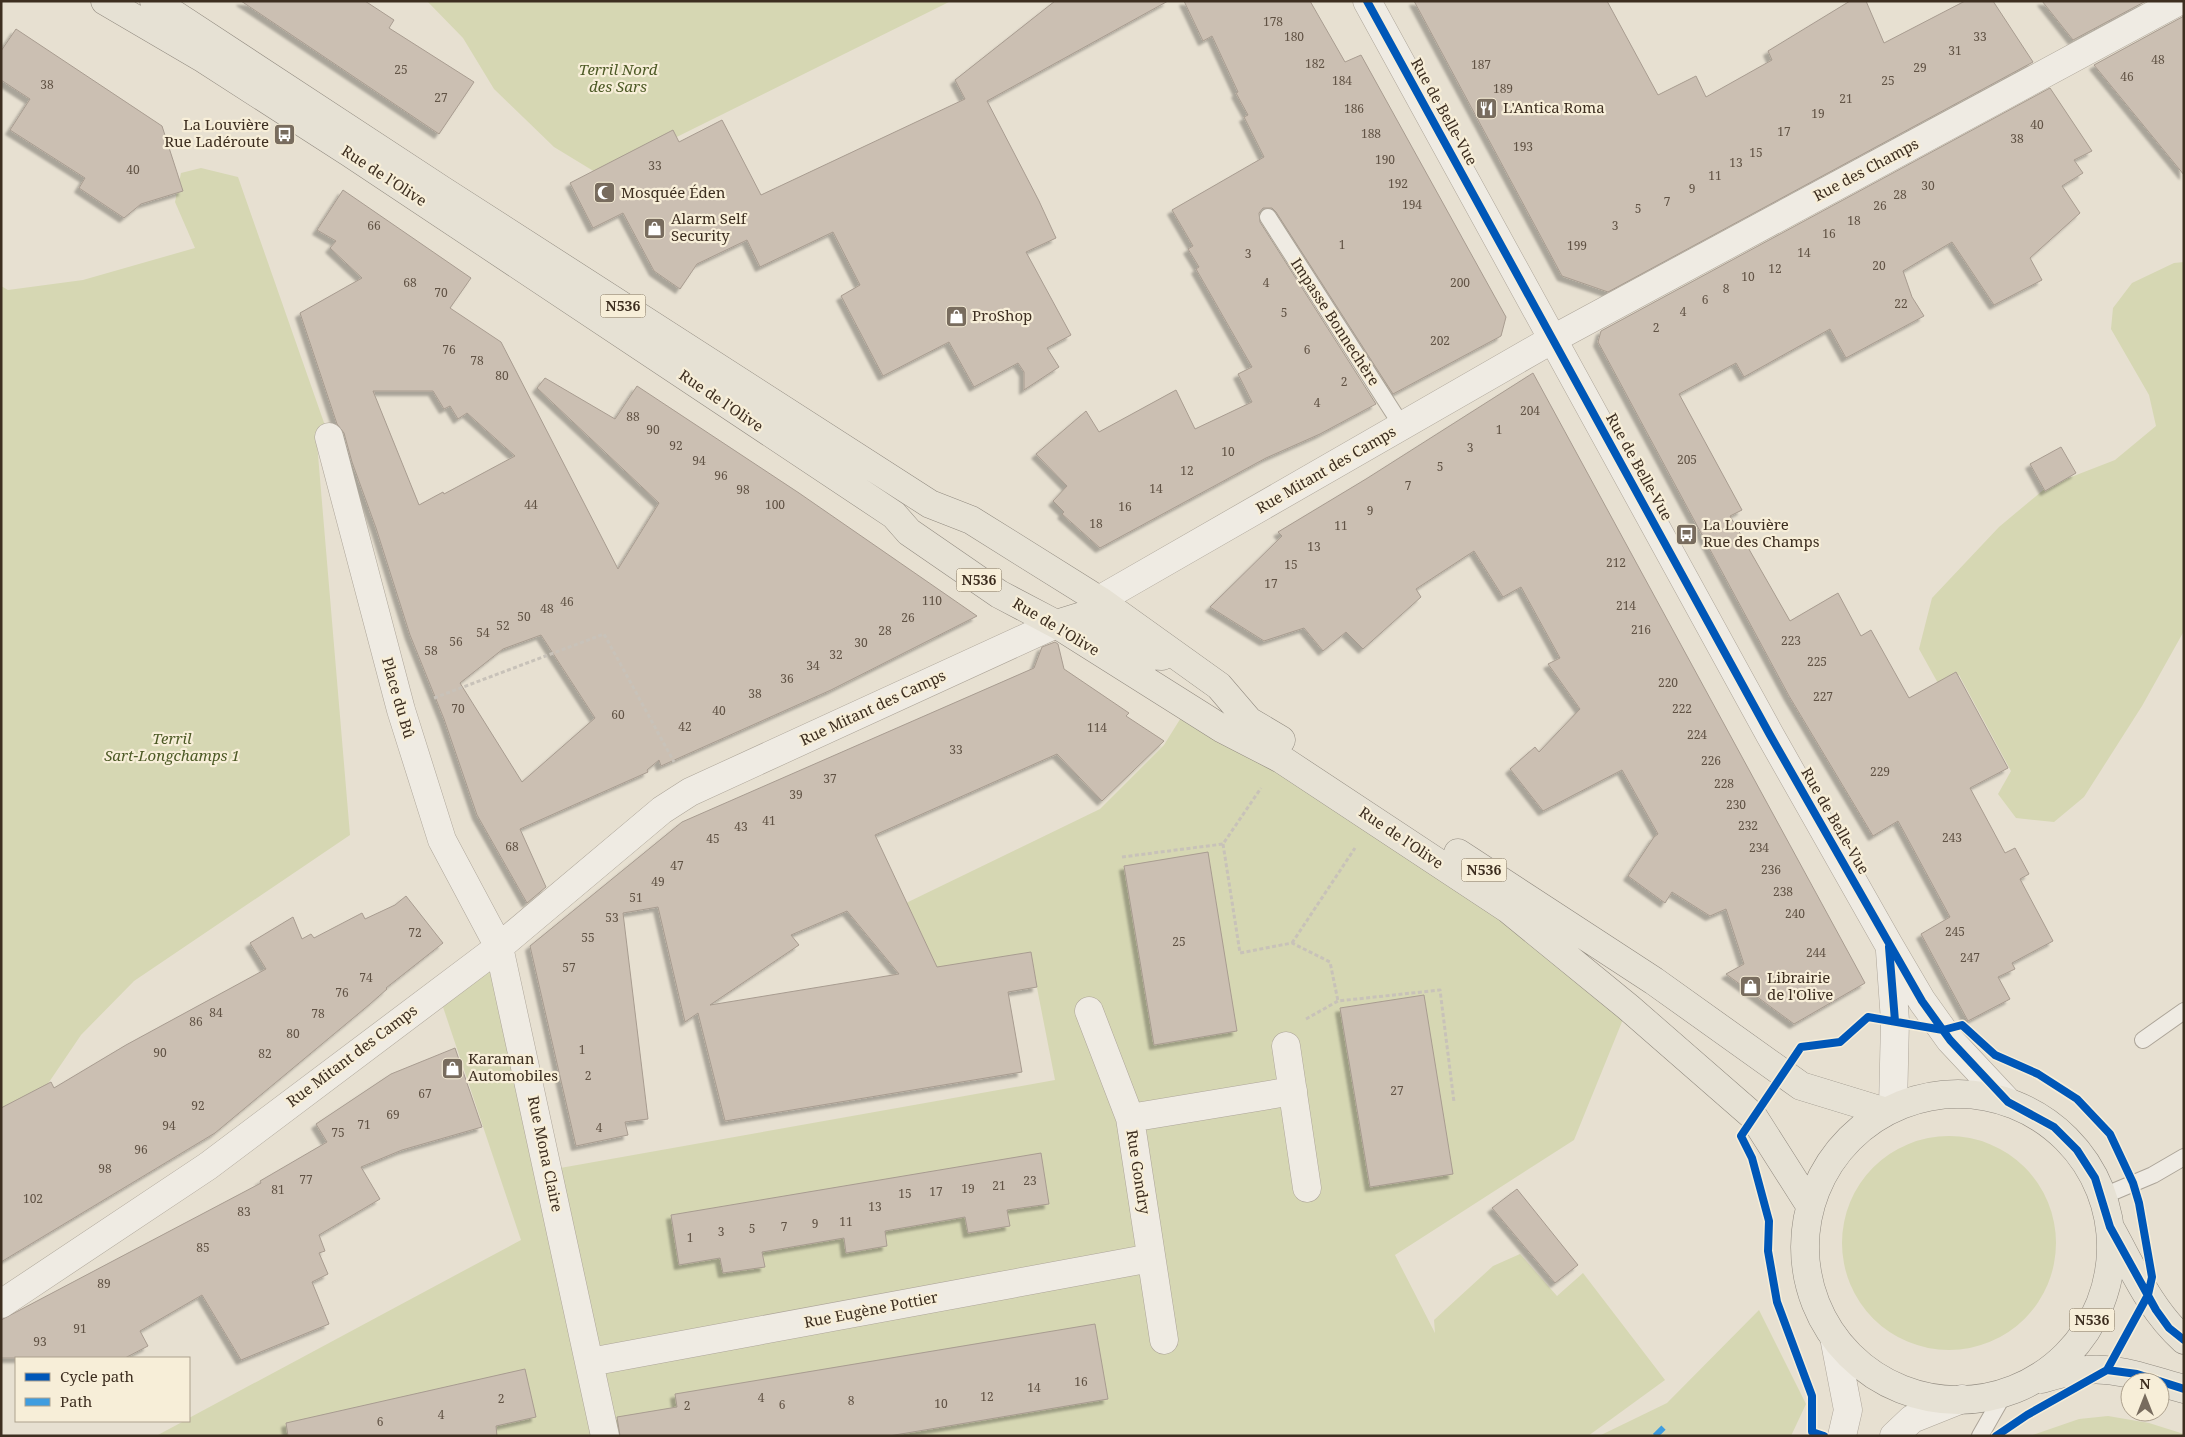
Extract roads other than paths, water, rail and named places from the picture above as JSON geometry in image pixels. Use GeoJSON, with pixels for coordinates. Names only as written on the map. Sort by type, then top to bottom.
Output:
{"type":"FeatureCollection","features":[{"type":"Feature","properties":{"kind":"main road","name":"Rue de l'Olive"},"geometry":{"type":"LineString","coordinates":[[105,1],[204,59],[350,153],[894,515],[909,532],[999,594],[1056,624],[1221,728],[1281,759],[1508,909],[1628,1007],[1753,1116],[1809,1204]]}},
{"type":"Feature","properties":{"kind":"main road","name":"Rue de l'Olive"},"geometry":{"type":"LineString","coordinates":[[154,1],[442,190],[930,504],[971,520],[1099,600],[1219,686],[1249,721],[1337,775],[1654,981],[1801,1086],[1889,1109]]}},
{"type":"Feature","properties":{"kind":"main road"},"geometry":{"type":"LineString","coordinates":[[1056,624],[1085,616],[1146,655],[1181,658]]}},
{"type":"Feature","properties":{"kind":"main road","name":"N536"},"geometry":{"type":"LineString","coordinates":[[2184,1340],[2169,1328],[2156,1310],[2110,1227],[2095,1178],[2077,1150],[2054,1127],[2008,1102],[1967,1093],[1925,1097],[1889,1109],[1861,1127],[1841,1148],[1824,1172],[1809,1204],[1805,1233],[1807,1274],[1816,1305],[1834,1337],[1860,1364],[1890,1384],[1926,1396],[1962,1399],[2014,1389],[2067,1371],[2096,1368],[2137,1374],[2184,1389]]}},
{"type":"Feature","properties":{"kind":"main road","name":"N536"},"geometry":{"type":"LineString","coordinates":[[2014,1389],[2050,1369],[2074,1347],[2092,1320],[2105,1291],[2111,1259],[2110,1227]]}},
{"type":"Feature","properties":{"kind":"street","name":"Rue de Belle-Vue"},"geometry":{"type":"LineString","coordinates":[[1367,1],[1770,736],[1889,945],[1922,1001],[1950,1040],[2008,1102]]}},
{"type":"Feature","properties":{"kind":"street","name":"Rue des Champs"},"geometry":{"type":"LineString","coordinates":[[1553,339],[2179,1]]}},
{"type":"Feature","properties":{"kind":"street","name":"Rue Mitant des Camps"},"geometry":{"type":"LineString","coordinates":[[1099,600],[1553,339]]}},
{"type":"Feature","properties":{"kind":"street","name":"Place du Bû"},"geometry":{"type":"LineString","coordinates":[[329,437],[401,710],[442,840],[499,947]]}},
{"type":"Feature","properties":{"kind":"street","name":"Rue Mitant des Camps"},"geometry":{"type":"LineString","coordinates":[[1,1304],[208,1166],[499,947],[662,810],[690,792],[1056,624]]}},
{"type":"Feature","properties":{"kind":"street","name":"Rue de Belle-Vue"},"geometry":{"type":"LineString","coordinates":[[1889,945],[1895,1021],[1889,1109]]}},
{"type":"Feature","properties":{"kind":"street","name":"Rue Mona Claire"},"geometry":{"type":"LineString","coordinates":[[499,947],[605,1436]]}},
{"type":"Feature","properties":{"kind":"street","name":"Rue Gondry"},"geometry":{"type":"LineString","coordinates":[[1089,1011],[1130,1118],[1164,1340]]}},
{"type":"Feature","properties":{"kind":"street"},"geometry":{"type":"LineString","coordinates":[[1286,1046],[1307,1188]]}},
{"type":"Feature","properties":{"kind":"street"},"geometry":{"type":"LineString","coordinates":[[1130,1118],[1292,1091]]}},
{"type":"Feature","properties":{"kind":"street","name":"Rue Eugène Pottier"},"geometry":{"type":"LineString","coordinates":[[590,1362],[1151,1258]]}},
{"type":"Feature","properties":{"kind":"street"},"geometry":{"type":"LineString","coordinates":[[1834,1337],[1848,1410],[1842,1436]]}},
{"type":"Feature","properties":{"kind":"street"},"geometry":{"type":"LineString","coordinates":[[1894,1436],[1912,1419],[1962,1399]]}},
{"type":"Feature","properties":{"kind":"lane","name":"Impasse Bonnechère"},"geometry":{"type":"LineString","coordinates":[[1268,217],[1402,426]]}},
{"type":"Feature","properties":{"kind":"lane"},"geometry":{"type":"LineString","coordinates":[[2143,1040],[2184,1011]]}},
{"type":"Feature","properties":{"kind":"lane"},"geometry":{"type":"LineString","coordinates":[[2101,1197],[2153,1175],[2184,1157]]}},
{"type":"Feature","properties":{"kind":"lane"},"geometry":{"type":"LineString","coordinates":[[1980,1436],[2014,1389]]}},
{"type":"Feature","properties":{"kind":"place","name":"L'Antica Roma"},"geometry":{"type":"Point","coordinates":[1487,108]}},
{"type":"Feature","properties":{"kind":"place","name":"La Louvière Rue Ladéroute"},"geometry":{"type":"Point","coordinates":[285,134]}},
{"type":"Feature","properties":{"kind":"place","name":"Mosquée Éden"},"geometry":{"type":"Point","coordinates":[605,193]}},
{"type":"Feature","properties":{"kind":"place","name":"Alarm Self Security"},"geometry":{"type":"Point","coordinates":[655,228]}},
{"type":"Feature","properties":{"kind":"place","name":"ProShop"},"geometry":{"type":"Point","coordinates":[956,316]}},
{"type":"Feature","properties":{"kind":"place","name":"La Louvière Rue des Champs"},"geometry":{"type":"Point","coordinates":[1687,534]}},
{"type":"Feature","properties":{"kind":"place","name":"Librairie de l'Olive"},"geometry":{"type":"Point","coordinates":[1751,987]}},
{"type":"Feature","properties":{"kind":"place","name":"Karaman Automobiles"},"geometry":{"type":"Point","coordinates":[452,1068]}},
{"type":"Feature","properties":{"kind":"park label","name":"Terril Nord des Sars"},"geometry":{"type":"Point","coordinates":[618,78]}},
{"type":"Feature","properties":{"kind":"park label","name":"Terril Sart-Longchamps 1"},"geometry":{"type":"Point","coordinates":[172,748]}}]}
